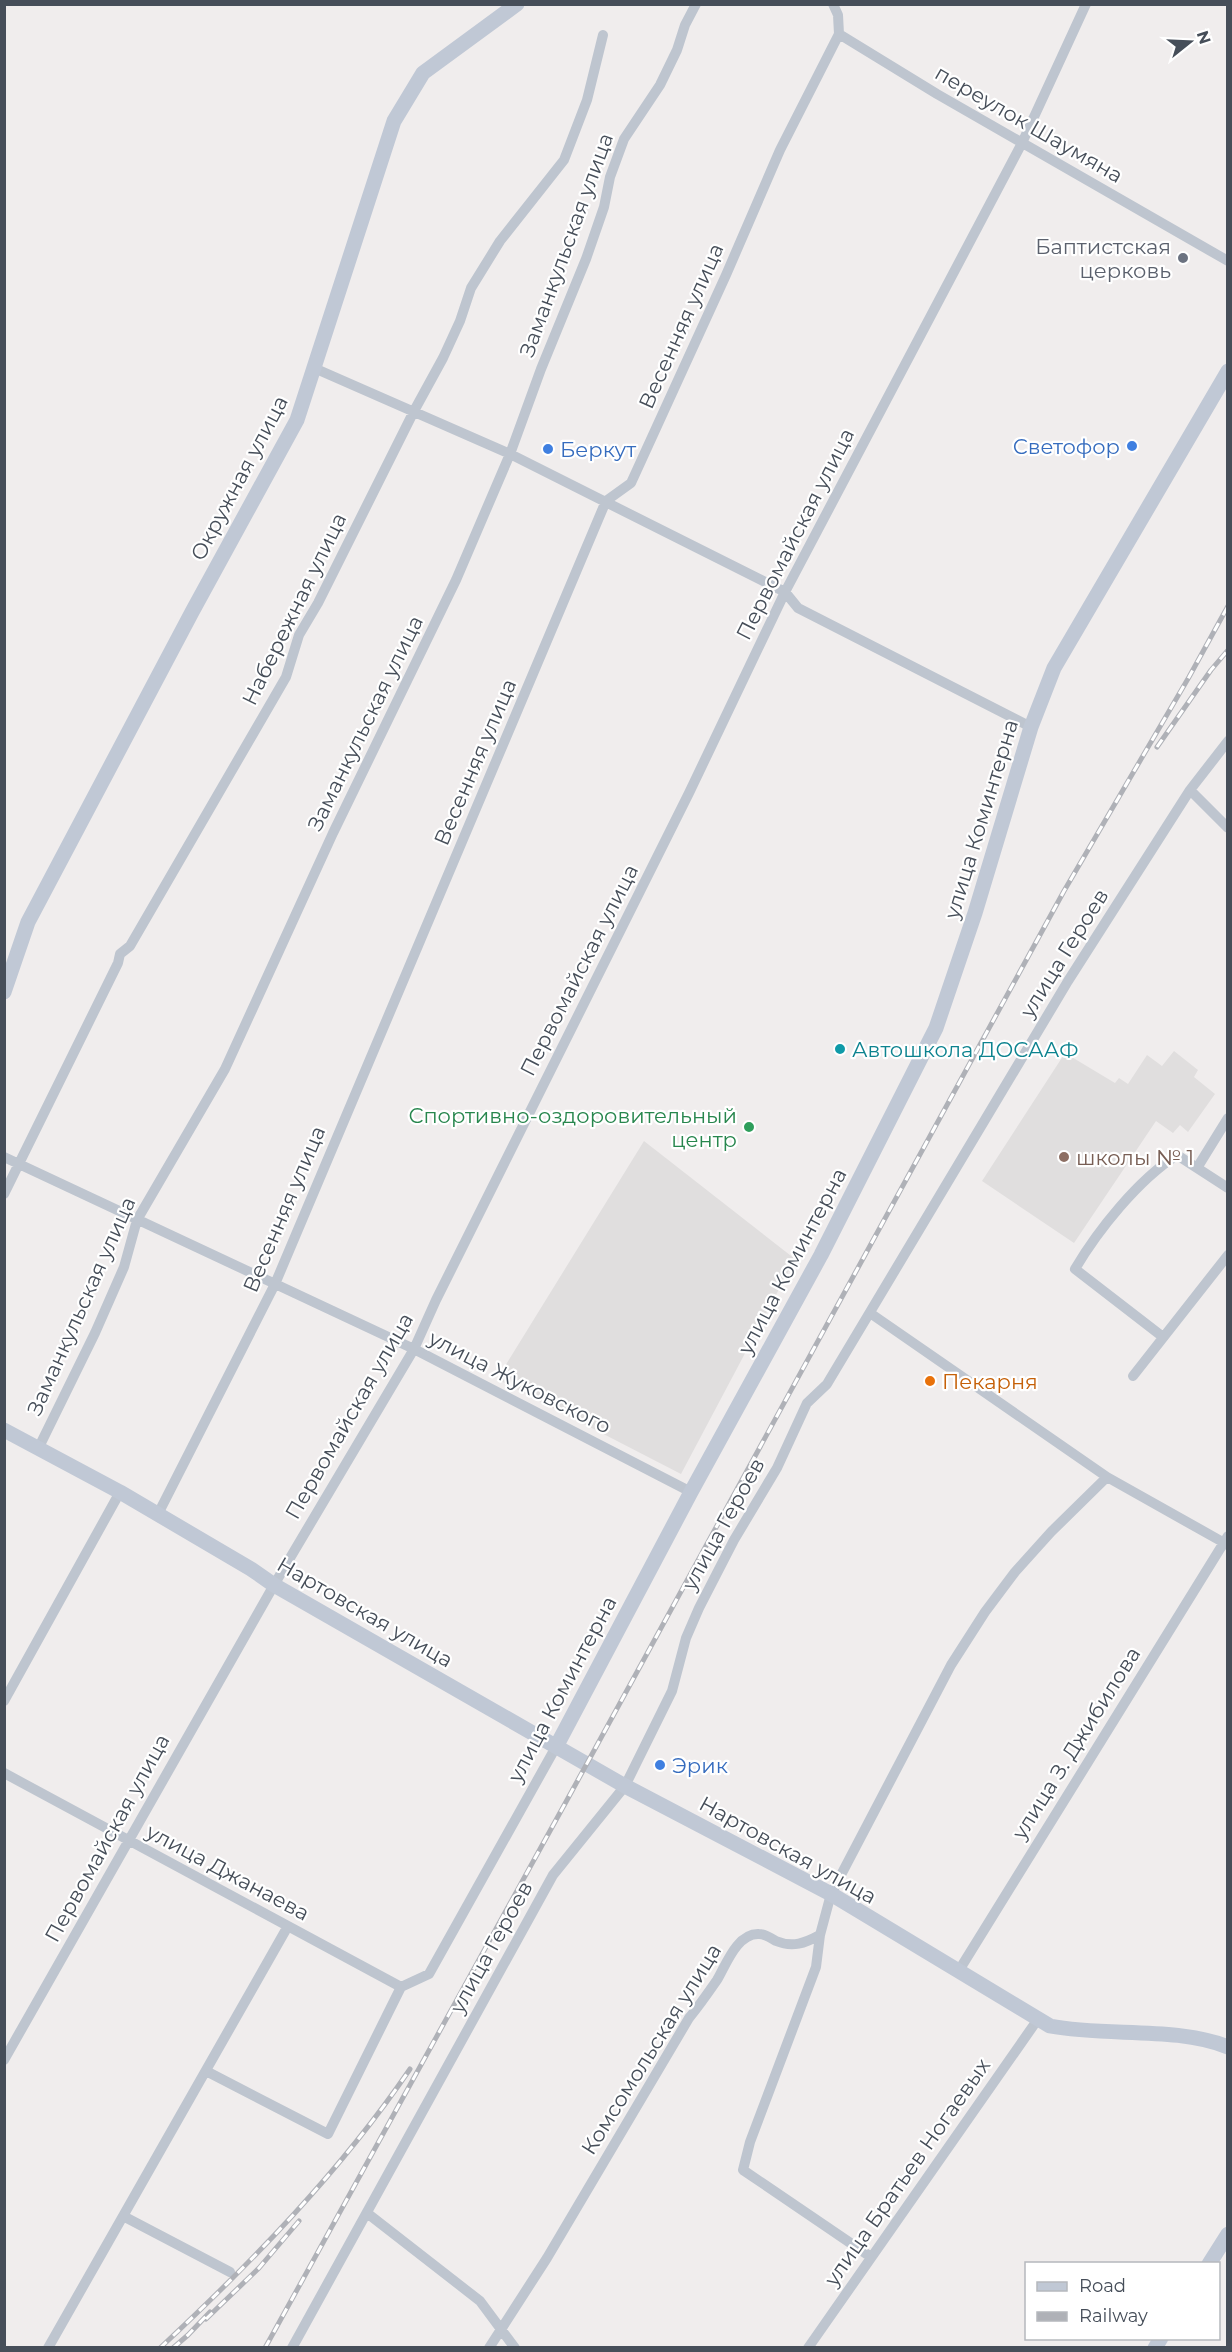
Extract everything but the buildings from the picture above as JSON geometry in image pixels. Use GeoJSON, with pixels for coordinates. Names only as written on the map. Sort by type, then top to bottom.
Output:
{"type":"FeatureCollection","features":[{"type":"Feature","properties":{"kind":"street","name":"Окружная улица"},"geometry":{"type":"LineString","coordinates":[[6,983],[28,922],[192,612],[297,420],[394,121],[423,73],[517,4]]}},
{"type":"Feature","properties":{"kind":"street","name":"Заманкульская улица"},"geometry":{"type":"LineString","coordinates":[[39,1447],[95,1333],[124,1267],[137,1220],[225,1069],[324,853],[456,580],[510,454],[541,369],[586,259],[603,207],[609,177],[624,139],[660,85],[696,4]]}},
{"type":"Feature","properties":{"kind":"street"},"geometry":{"type":"LineString","coordinates":[[833,4],[838,15],[839,34]]}},
{"type":"Feature","properties":{"kind":"street","name":"Первомайская улица"},"geometry":{"type":"LineString","coordinates":[[4,2060],[274,1585],[414,1349],[436,1300],[689,793],[785,592],[1022,143],[1086,4]]}},
{"type":"Feature","properties":{"kind":"street","name":"переулок Шаумяна"},"geometry":{"type":"LineString","coordinates":[[839,34],[1227,261]]}},
{"type":"Feature","properties":{"kind":"street","name":"Весенняя улица"},"geometry":{"type":"LineString","coordinates":[[158,1514],[274,1284],[606,501],[631,483],[780,150],[839,34]]}},
{"type":"Feature","properties":{"kind":"street","name":"Набережная улица"},"geometry":{"type":"LineString","coordinates":[[4,1194],[118,963],[120,954],[130,946],[286,677],[299,635],[318,603],[443,358],[460,321],[471,288],[500,241],[564,160],[587,100],[603,35]]}},
{"type":"Feature","properties":{"kind":"street"},"geometry":{"type":"LineString","coordinates":[[314,368],[510,454],[606,501],[785,592],[798,608],[1031,727]]}},
{"type":"Feature","properties":{"kind":"street","name":"улица Коминтерна"},"geometry":{"type":"LineString","coordinates":[[401,1987],[429,1974],[557,1745],[691,1492],[821,1255],[936,1028],[975,913],[1031,727],[1054,668],[1227,371]]}},
{"type":"Feature","properties":{"kind":"street","name":"улица Героев"},"geometry":{"type":"LineString","coordinates":[[292,2348],[553,1875],[625,1786],[672,1691],[686,1638],[734,1540],[777,1468],[807,1403],[827,1384],[1068,981],[1190,790],[1227,741]]}},
{"type":"Feature","properties":{"kind":"street"},"geometry":{"type":"LineString","coordinates":[[1190,790],[1227,828]]}},
{"type":"Feature","properties":{"kind":"street"},"geometry":{"type":"LineString","coordinates":[[1197,1168],[1227,1118]]}},
{"type":"Feature","properties":{"kind":"street"},"geometry":{"type":"LineString","coordinates":[[1163,1337],[1075,1269],[1091,1241],[1145,1180],[1177,1155],[1227,1188]]}},
{"type":"Feature","properties":{"kind":"street","name":"улица Жуковского"},"geometry":{"type":"LineString","coordinates":[[4,1156],[414,1349],[691,1492]]}},
{"type":"Feature","properties":{"kind":"street"},"geometry":{"type":"LineString","coordinates":[[1133,1376],[1227,1255]]}},
{"type":"Feature","properties":{"kind":"street"},"geometry":{"type":"LineString","coordinates":[[870,1313],[1107,1477],[1226,1541]]}},
{"type":"Feature","properties":{"kind":"street","name":"Нартовская улица"},"geometry":{"type":"LineString","coordinates":[[4,1430],[120,1492],[251,1569],[274,1585],[625,1786],[831,1894],[1038,2019],[1050,2025],[1068,2029],[1194,2037],[1227,2047]]}},
{"type":"Feature","properties":{"kind":"street"},"geometry":{"type":"LineString","coordinates":[[871,2257],[743,2170],[750,2142],[816,1967],[820,1935],[831,1894],[951,1665],[985,1612],[1015,1572],[1107,1477]]}},
{"type":"Feature","properties":{"kind":"street"},"geometry":{"type":"LineString","coordinates":[[4,1701],[120,1492]]}},
{"type":"Feature","properties":{"kind":"street","name":"улица З. Джибилова"},"geometry":{"type":"LineString","coordinates":[[958,1972],[1226,1541]]}},
{"type":"Feature","properties":{"kind":"street","name":"улица Джанаева"},"geometry":{"type":"LineString","coordinates":[[4,1773],[401,1987]]}},
{"type":"Feature","properties":{"kind":"street"},"geometry":{"type":"LineString","coordinates":[[48,2348],[288,1926]]}},
{"type":"Feature","properties":{"kind":"street","name":"Комсомольская улица"},"geometry":{"type":"LineString","coordinates":[[489,2348],[547,2258],[690,2018],[737,1946],[750,1936],[759,1934],[786,1944],[796,1945],[820,1935]]}},
{"type":"Feature","properties":{"kind":"street"},"geometry":{"type":"LineString","coordinates":[[206,2071],[328,2134],[401,1987]]}},
{"type":"Feature","properties":{"kind":"street","name":"улица Братьев Ногаевых"},"geometry":{"type":"LineString","coordinates":[[808,2348],[1038,2019]]}},
{"type":"Feature","properties":{"kind":"street"},"geometry":{"type":"LineString","coordinates":[[367,2213],[480,2301],[515,2348]]}},
{"type":"Feature","properties":{"kind":"street"},"geometry":{"type":"LineString","coordinates":[[123,2216],[230,2272]]}},
{"type":"Feature","properties":{"kind":"street"},"geometry":{"type":"LineString","coordinates":[[1210,2262],[1227,2234]]}},
{"type":"Feature","properties":{"kind":"shaded area","name":"школы № 1"},"geometry":{"type":"Polygon","coordinates":[[[1174,1051],[1198,1070],[1194,1077],[1215,1094],[1188,1132],[1180,1125],[1173,1133],[1156,1121],[1074,1243],[982,1181],[1065,1053],[1115,1083],[1119,1078],[1128,1084],[1147,1055],[1162,1066],[1174,1051]]]}},
{"type":"Feature","properties":{"kind":"shaded area"},"geometry":{"type":"Polygon","coordinates":[[[644,1141],[795,1259],[681,1474],[497,1379],[644,1141]]]}},
{"type":"Feature","properties":{"kind":"railway"},"geometry":{"type":"LineString","coordinates":[[265,2348],[1064,891],[1228,606]]}},
{"type":"Feature","properties":{"kind":"railway"},"geometry":{"type":"LineString","coordinates":[[1157,747],[1211,670],[1228,650]]}},
{"type":"Feature","properties":{"kind":"railway"},"geometry":{"type":"LineString","coordinates":[[160,2348],[228,2283],[293,2215],[354,2144],[410,2069]]}},
{"type":"Feature","properties":{"kind":"railway"},"geometry":{"type":"LineString","coordinates":[[206,2319],[259,2268],[299,2221]]}},
{"type":"Feature","properties":{"kind":"railway"},"geometry":{"type":"LineString","coordinates":[[173,2348],[210,2312]]}},
{"type":"Feature","properties":{"kind":"place","name":"Баптистская церковь"},"geometry":{"type":"Point","coordinates":[1183,258]}},
{"type":"Feature","properties":{"kind":"place","name":"Светофор"},"geometry":{"type":"Point","coordinates":[1132,446]}},
{"type":"Feature","properties":{"kind":"place","name":"Беркут"},"geometry":{"type":"Point","coordinates":[548,449]}},
{"type":"Feature","properties":{"kind":"place","name":"Автошкола ДОСААФ"},"geometry":{"type":"Point","coordinates":[840,1049]}},
{"type":"Feature","properties":{"kind":"place","name":"Спортивно-оздоровительный центр"},"geometry":{"type":"Point","coordinates":[749,1127]}},
{"type":"Feature","properties":{"kind":"place","name":"школы № 1"},"geometry":{"type":"Point","coordinates":[1064,1157]}},
{"type":"Feature","properties":{"kind":"place","name":"Пекарня"},"geometry":{"type":"Point","coordinates":[930,1381]}},
{"type":"Feature","properties":{"kind":"place","name":"Эрик"},"geometry":{"type":"Point","coordinates":[660,1765]}}]}
